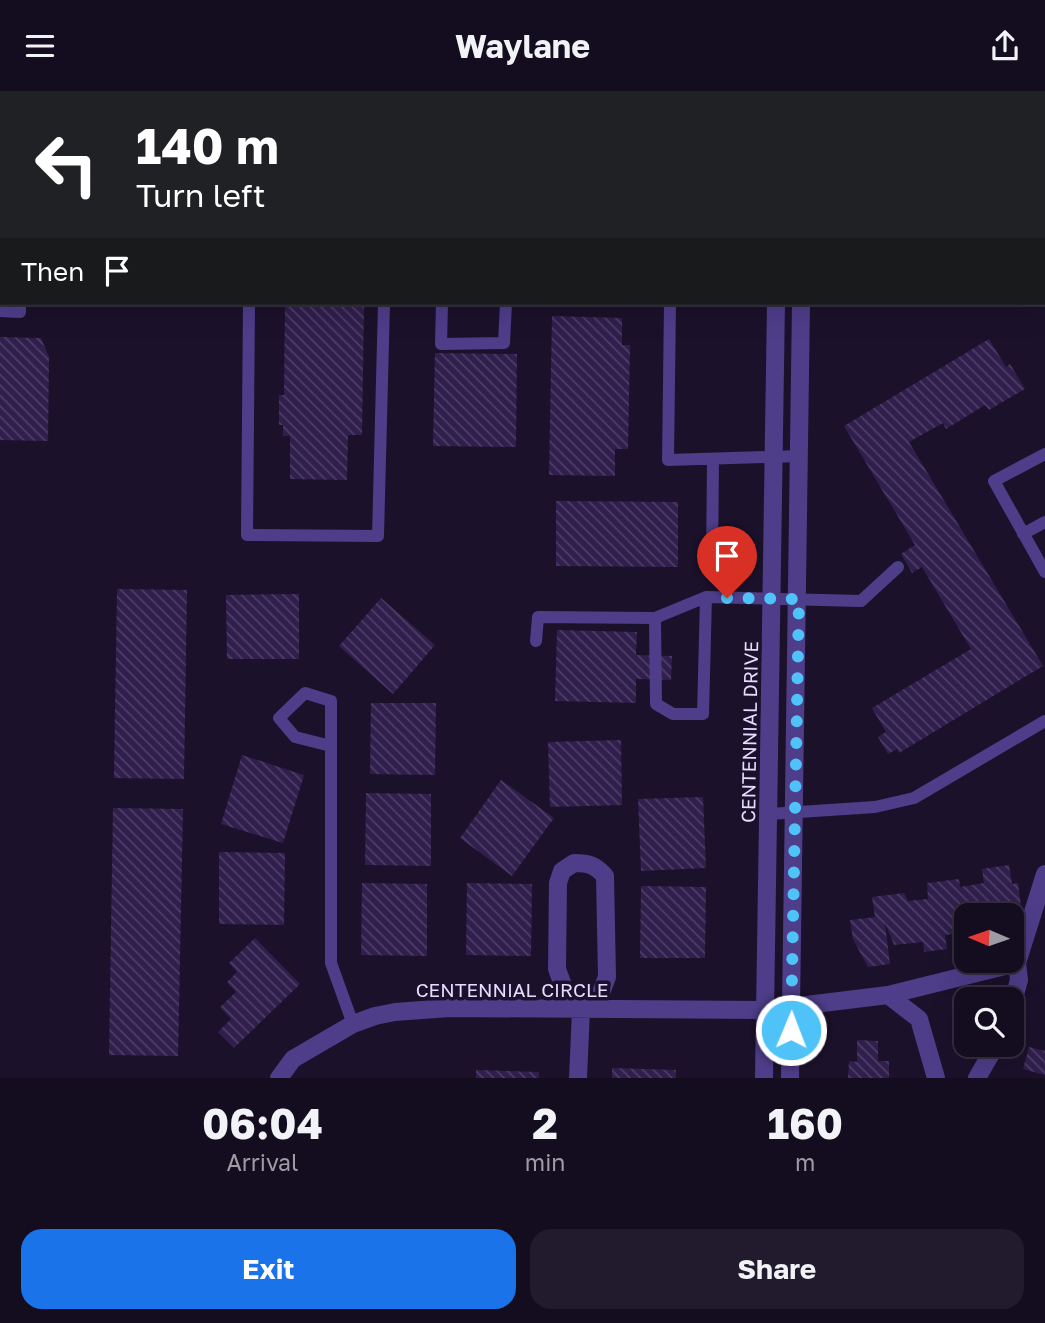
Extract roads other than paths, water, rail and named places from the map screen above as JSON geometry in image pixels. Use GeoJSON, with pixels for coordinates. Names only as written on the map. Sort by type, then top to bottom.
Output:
{"type":"FeatureCollection","features":[{"type":"Feature","properties":{"kind":"street","name":"CENTENNIAL DRIVE"},"geometry":{"type":"LineString","coordinates":[[765,1078],[776,305]]}},
{"type":"Feature","properties":{"kind":"street"},"geometry":{"type":"LineString","coordinates":[[790,1078],[799,599],[801,305]]}},
{"type":"Feature","properties":{"kind":"street"},"geometry":{"type":"LineString","coordinates":[[578,1078],[581,1010],[564,988],[557,969],[558,883],[562,871],[574,863],[587,863],[597,867],[605,876],[607,977],[599,998],[581,1010]]}},
{"type":"Feature","properties":{"kind":"street"},"geometry":{"type":"LineString","coordinates":[[1024,941],[1045,874]]}},
{"type":"Feature","properties":{"kind":"street","name":"CENTENNIAL CIRCLE"},"geometry":{"type":"LineString","coordinates":[[279,1078],[293,1059],[353,1024],[375,1016],[413,1010],[766,1010],[888,995],[977,973]]}},
{"type":"Feature","properties":{"kind":"street"},"geometry":{"type":"LineString","coordinates":[[888,995],[919,1019],[936,1078]]}},
{"type":"Feature","properties":{"kind":"street"},"geometry":{"type":"LineString","coordinates":[[978,1078],[989,1057]]}},
{"type":"Feature","properties":{"kind":"lane"},"geometry":{"type":"LineString","coordinates":[[0,311],[20,312],[20,305]]}},
{"type":"Feature","properties":{"kind":"lane"},"geometry":{"type":"LineString","coordinates":[[249,305],[247,535],[378,536],[384,305]]}},
{"type":"Feature","properties":{"kind":"lane"},"geometry":{"type":"LineString","coordinates":[[442,305],[442,344],[504,343],[506,305]]}},
{"type":"Feature","properties":{"kind":"lane"},"geometry":{"type":"LineString","coordinates":[[670,305],[668,460],[800,456]]}},
{"type":"Feature","properties":{"kind":"lane"},"geometry":{"type":"LineString","coordinates":[[1045,454],[994,481],[1045,572]]}},
{"type":"Feature","properties":{"kind":"lane"},"geometry":{"type":"LineString","coordinates":[[712,565],[713,459]]}},
{"type":"Feature","properties":{"kind":"lane"},"geometry":{"type":"LineString","coordinates":[[1023,534],[1045,522]]}},
{"type":"Feature","properties":{"kind":"lane"},"geometry":{"type":"LineString","coordinates":[[536,641],[538,617],[654,618],[706,597],[862,601],[898,567]]}},
{"type":"Feature","properties":{"kind":"lane"},"geometry":{"type":"LineString","coordinates":[[654,618],[656,704],[674,714],[703,714],[706,597]]}},
{"type":"Feature","properties":{"kind":"lane"},"geometry":{"type":"LineString","coordinates":[[331,746],[295,737],[279,718],[304,693],[331,701],[331,746],[331,964],[353,1024]]}},
{"type":"Feature","properties":{"kind":"lane"},"geometry":{"type":"LineString","coordinates":[[769,814],[875,807],[915,798],[1045,721]]}}]}
